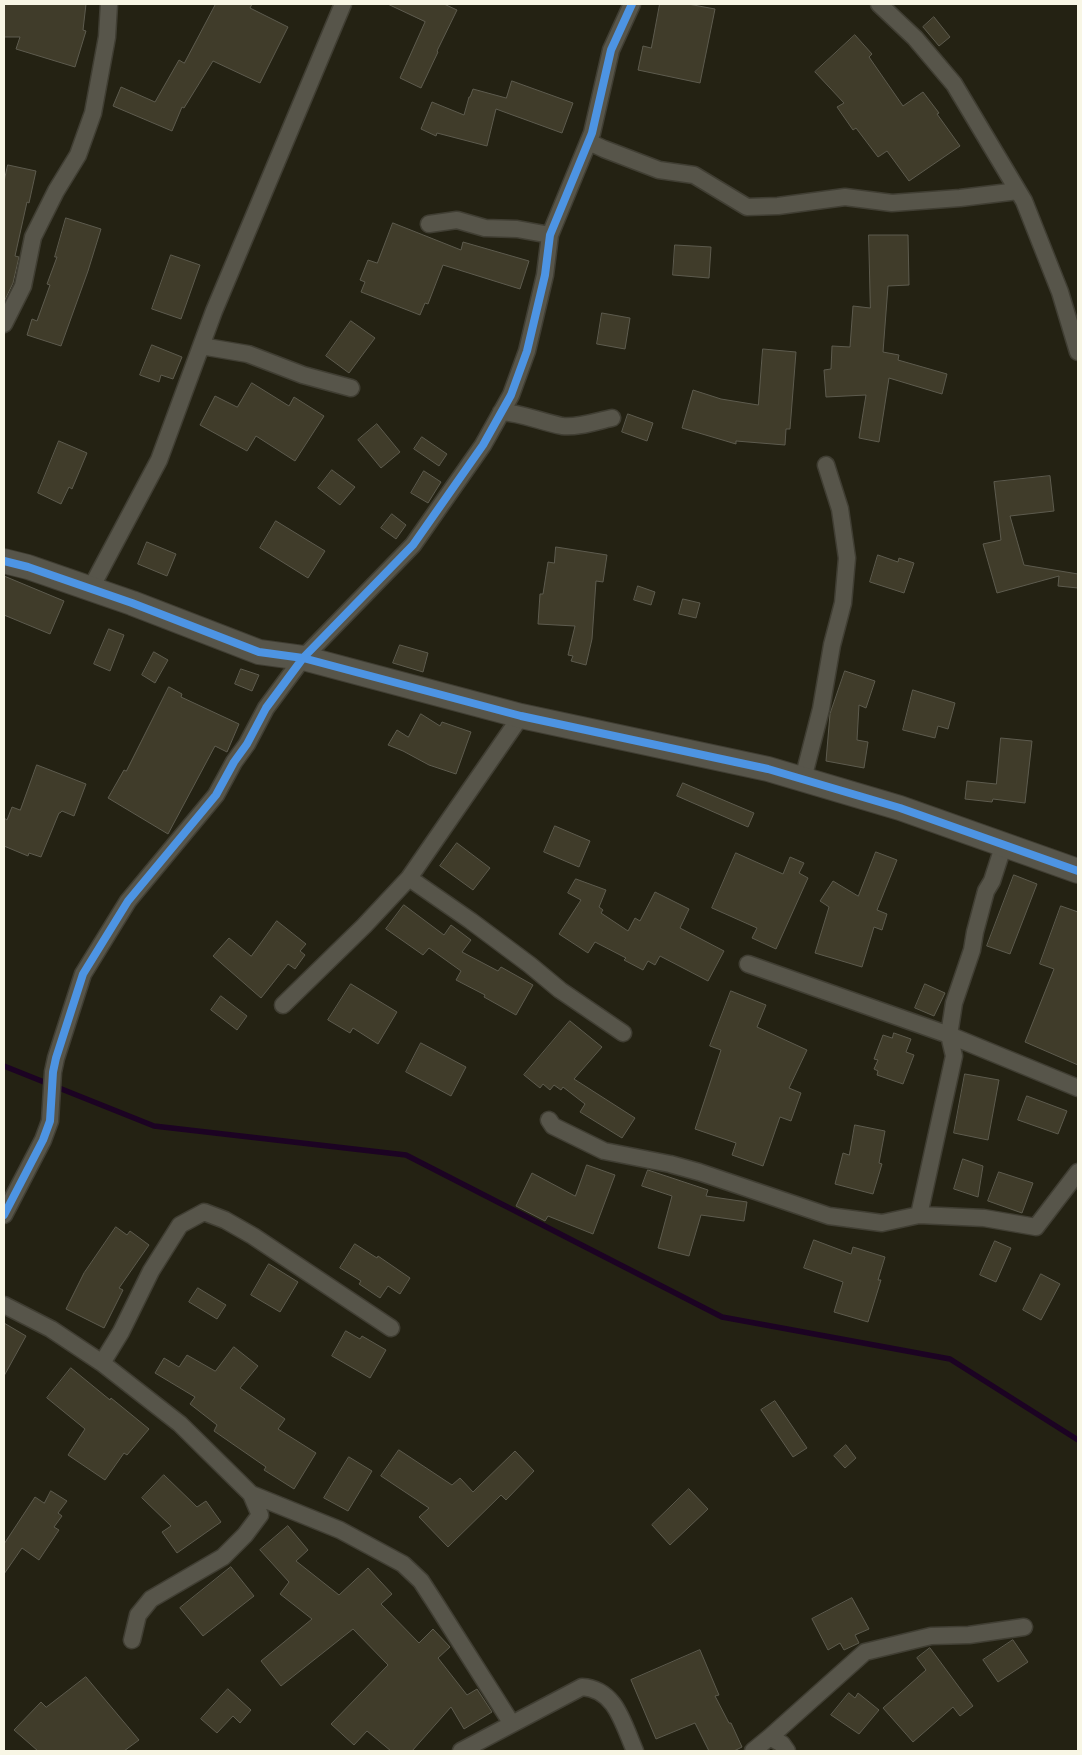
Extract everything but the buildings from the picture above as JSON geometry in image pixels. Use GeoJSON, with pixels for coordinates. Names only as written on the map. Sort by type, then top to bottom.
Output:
{"type":"FeatureCollection","features":[{"type":"Feature","properties":{"kind":"street"},"geometry":{"type":"LineString","coordinates":[[4,324],[23,286],[33,237],[56,191],[78,155],[93,113],[107,37],[109,4]]}},
{"type":"Feature","properties":{"kind":"street"},"geometry":{"type":"LineString","coordinates":[[91,588],[158,460],[201,346],[276,161],[343,4]]}},
{"type":"Feature","properties":{"kind":"street"},"geometry":{"type":"LineString","coordinates":[[4,1215],[50,1121],[56,1058],[83,974],[128,901],[216,795],[266,708],[302,658],[413,545],[483,445],[510,395],[526,352],[545,275],[550,235],[588,142],[611,50],[632,4]]}},
{"type":"Feature","properties":{"kind":"street"},"geometry":{"type":"LineString","coordinates":[[879,4],[915,38],[954,84],[1024,201],[1060,292],[1078,352]]}},
{"type":"Feature","properties":{"kind":"street"},"geometry":{"type":"LineString","coordinates":[[588,142],[659,170],[694,175],[747,207],[778,206],[844,197],[892,203],[1018,191]]}},
{"type":"Feature","properties":{"kind":"street"},"geometry":{"type":"LineString","coordinates":[[429,224],[457,220],[485,228],[517,229],[550,235]]}},
{"type":"Feature","properties":{"kind":"street"},"geometry":{"type":"LineString","coordinates":[[201,346],[248,354],[303,375],[351,388]]}},
{"type":"Feature","properties":{"kind":"street"},"geometry":{"type":"LineString","coordinates":[[501,412],[514,412],[564,426],[612,418]]}},
{"type":"Feature","properties":{"kind":"street"},"geometry":{"type":"LineString","coordinates":[[804,779],[821,709],[832,645],[843,603],[847,558],[840,509],[826,465]]}},
{"type":"Feature","properties":{"kind":"street"},"geometry":{"type":"LineString","coordinates":[[4,561],[91,588],[259,652],[302,658],[521,716],[768,768],[900,808],[1078,871]]}},
{"type":"Feature","properties":{"kind":"street"},"geometry":{"type":"LineString","coordinates":[[283,1005],[364,926],[409,878],[521,716]]}},
{"type":"Feature","properties":{"kind":"street"},"geometry":{"type":"LineString","coordinates":[[919,1215],[954,1056],[950,1035],[954,1003],[972,950],[986,891],[992,881],[1004,844]]}},
{"type":"Feature","properties":{"kind":"street"},"geometry":{"type":"LineString","coordinates":[[409,878],[530,965],[560,990],[624,1032]]}},
{"type":"Feature","properties":{"kind":"street"},"geometry":{"type":"LineString","coordinates":[[748,964],[950,1035],[1078,1088]]}},
{"type":"Feature","properties":{"kind":"street"},"geometry":{"type":"LineString","coordinates":[[549,1120],[553,1126],[604,1151],[670,1164],[699,1172],[829,1216],[882,1223],[919,1215],[984,1218],[1036,1227],[1078,1172]]}},
{"type":"Feature","properties":{"kind":"street"},"geometry":{"type":"LineString","coordinates":[[102,1363],[121,1332],[151,1271],[180,1225],[204,1212],[225,1220],[253,1236],[392,1328]]}},
{"type":"Feature","properties":{"kind":"street"},"geometry":{"type":"LineString","coordinates":[[4,1305],[51,1329],[102,1363],[180,1424],[251,1494],[260,1514],[246,1535],[223,1557],[151,1600],[138,1615],[132,1640]]}},
{"type":"Feature","properties":{"kind":"street"},"geometry":{"type":"LineString","coordinates":[[251,1494],[340,1530],[403,1564],[421,1581],[512,1724]]}},
{"type":"Feature","properties":{"kind":"street"},"geometry":{"type":"LineString","coordinates":[[753,1751],[864,1652],[931,1636],[968,1634],[1024,1627]]}},
{"type":"Feature","properties":{"kind":"street"},"geometry":{"type":"LineString","coordinates":[[461,1751],[582,1687],[599,1690],[610,1699],[635,1751]]}},
{"type":"Feature","properties":{"kind":"street"},"geometry":{"type":"LineString","coordinates":[[770,1736],[782,1744],[787,1751]]}},
{"type":"Feature","properties":{"kind":"waterway"},"geometry":{"type":"LineString","coordinates":[[4,1066],[154,1126],[406,1155],[722,1317],[950,1359],[1078,1440]]}},
{"type":"Feature","properties":{"kind":"cycle path"},"geometry":{"type":"LineString","coordinates":[[4,1215],[43,1140],[50,1121],[53,1072],[56,1058],[83,974],[128,901],[216,795],[266,708],[303,658],[413,545],[483,445],[511,395],[527,351],[545,275],[550,235],[592,133],[611,50],[632,4]]}},
{"type":"Feature","properties":{"kind":"cycle path"},"geometry":{"type":"LineString","coordinates":[[4,561],[28,567],[132,603],[259,652],[303,658],[521,716],[768,769],[900,808],[1078,871]]}}]}
